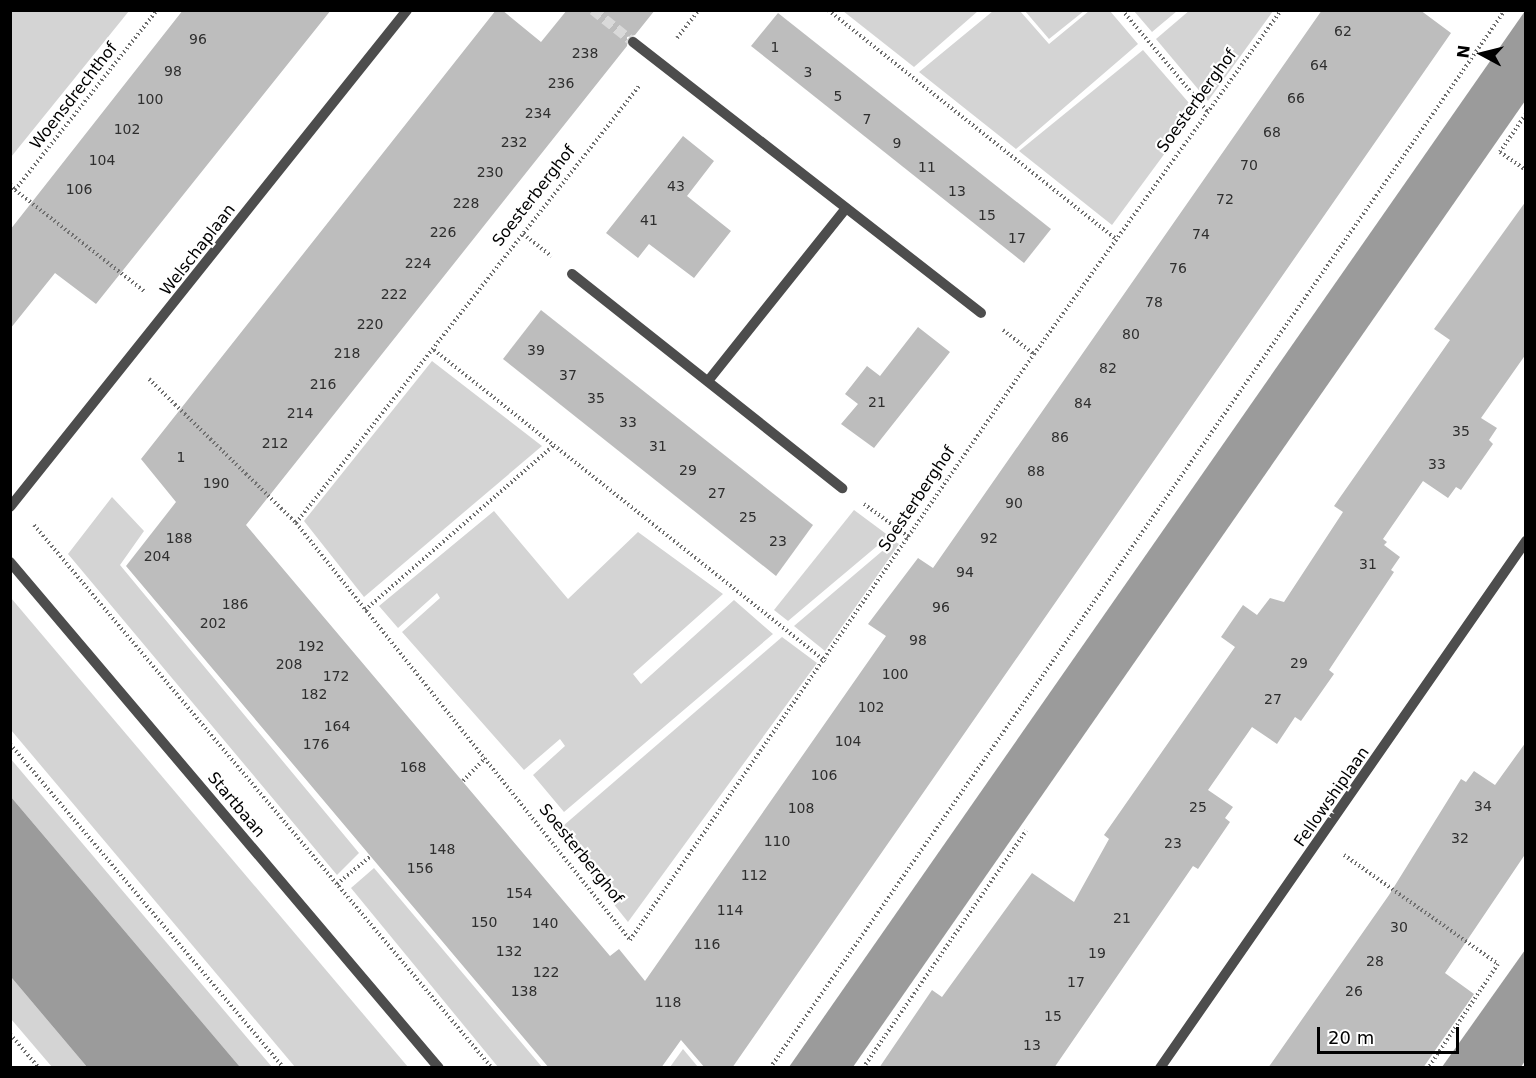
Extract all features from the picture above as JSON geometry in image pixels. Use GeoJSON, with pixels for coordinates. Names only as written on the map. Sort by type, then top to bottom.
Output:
{"type":"FeatureCollection","features":[{"type":"Feature","properties":{"kind":"street","name":"Welschaplaan"},"geometry":{"type":"LineString","coordinates":[[13,504],[407,10]]}},
{"type":"Feature","properties":{"kind":"street"},"geometry":{"type":"LineString","coordinates":[[633,42],[981,313]]}},
{"type":"Feature","properties":{"kind":"street"},"geometry":{"type":"LineString","coordinates":[[708,381],[846,208]]}},
{"type":"Feature","properties":{"kind":"street"},"geometry":{"type":"LineString","coordinates":[[572,274],[842,488]]}},
{"type":"Feature","properties":{"kind":"street","name":"Fellowshiplaan"},"geometry":{"type":"LineString","coordinates":[[1160,1068],[1526,541]]}},
{"type":"Feature","properties":{"kind":"street","name":"Startbaan"},"geometry":{"type":"LineString","coordinates":[[10,562],[440,1068]]}},
{"type":"Feature","properties":{"kind":"path","name":"Woensdrechthof"},"geometry":{"type":"LineString","coordinates":[[15,189],[157,10]]}},
{"type":"Feature","properties":{"kind":"path","name":"Soesterberghof"},"geometry":{"type":"LineString","coordinates":[[296,524],[699,10]]}},
{"type":"Feature","properties":{"kind":"path"},"geometry":{"type":"LineString","coordinates":[[828,10],[1116,239]]}},
{"type":"Feature","properties":{"kind":"path"},"geometry":{"type":"LineString","coordinates":[[1122,10],[1208,112]]}},
{"type":"Feature","properties":{"kind":"path","name":"Soesterberghof"},"geometry":{"type":"LineString","coordinates":[[130,360],[296,524],[630,940],[825,662],[1034,354],[1281,10]]}},
{"type":"Feature","properties":{"kind":"path"},"geometry":{"type":"LineString","coordinates":[[770,1068],[1505,10]]}},
{"type":"Feature","properties":{"kind":"path"},"geometry":{"type":"LineString","coordinates":[[1526,114],[1500,152],[1526,170]]}},
{"type":"Feature","properties":{"kind":"path"},"geometry":{"type":"LineString","coordinates":[[10,184],[169,311]]}},
{"type":"Feature","properties":{"kind":"path"},"geometry":{"type":"LineString","coordinates":[[981,313],[1034,354]]}},
{"type":"Feature","properties":{"kind":"path"},"geometry":{"type":"LineString","coordinates":[[434,350],[825,662]]}},
{"type":"Feature","properties":{"kind":"path"},"geometry":{"type":"LineString","coordinates":[[365,610],[554,445]]}},
{"type":"Feature","properties":{"kind":"path"},"geometry":{"type":"LineString","coordinates":[[842,488],[909,538]]}},
{"type":"Feature","properties":{"kind":"path"},"geometry":{"type":"LineString","coordinates":[[13,504],[492,1068]]}},
{"type":"Feature","properties":{"kind":"path"},"geometry":{"type":"LineString","coordinates":[[10,744],[284,1068]]}},
{"type":"Feature","properties":{"kind":"path"},"geometry":{"type":"LineString","coordinates":[[463,781],[484,758]]}},
{"type":"Feature","properties":{"kind":"path"},"geometry":{"type":"LineString","coordinates":[[863,1068],[1026,831]]}},
{"type":"Feature","properties":{"kind":"path"},"geometry":{"type":"LineString","coordinates":[[1321,839],[1498,964],[1428,1068]]}},
{"type":"Feature","properties":{"kind":"path"},"geometry":{"type":"LineString","coordinates":[[337,884],[371,856]]}},
{"type":"Feature","properties":{"kind":"path"},"geometry":{"type":"LineString","coordinates":[[10,1034],[39,1068]]}},
{"type":"Feature","properties":{"kind":"shaded area"},"geometry":{"type":"Polygon","coordinates":[[[843,10],[978,11],[914,67],[843,10]]]}},
{"type":"Feature","properties":{"kind":"shaded area"},"geometry":{"type":"Polygon","coordinates":[[[1190,10],[1273,11],[1208,101],[1156,39],[1190,10]]]}},
{"type":"Feature","properties":{"kind":"shaded area"},"geometry":{"type":"Polygon","coordinates":[[[10,11],[129,11],[11,157],[10,157],[10,11]]]}},
{"type":"Feature","properties":{"kind":"shaded area"},"geometry":{"type":"Polygon","coordinates":[[[993,11],[1020,11],[1049,44],[1089,11],[1110,11],[1138,44],[1016,149],[919,72],[993,11]]]}},
{"type":"Feature","properties":{"kind":"shaded area"},"geometry":{"type":"Polygon","coordinates":[[[1025,11],[1084,11],[1049,39],[1025,11]]]}},
{"type":"Feature","properties":{"kind":"shaded area"},"geometry":{"type":"Polygon","coordinates":[[[1134,11],[1177,11],[1152,32],[1134,11]]]}},
{"type":"Feature","properties":{"kind":"shaded area"},"geometry":{"type":"Polygon","coordinates":[[[1525,11],[1525,101],[853,1067],[789,1067],[1525,11]]]}},
{"type":"Feature","properties":{"kind":"shaded area"},"geometry":{"type":"Polygon","coordinates":[[[1143,50],[1196,111],[1112,225],[1019,151],[1143,50]]]}},
{"type":"Feature","properties":{"kind":"shaded area"},"geometry":{"type":"Polygon","coordinates":[[[432,361],[542,446],[364,597],[304,521],[432,361]]]}},
{"type":"Feature","properties":{"kind":"shaded area"},"geometry":{"type":"Polygon","coordinates":[[[112,497],[144,531],[120,565],[359,853],[337,875],[68,554],[112,497]]]}},
{"type":"Feature","properties":{"kind":"shaded area"},"geometry":{"type":"Polygon","coordinates":[[[854,510],[889,536],[788,621],[774,610],[854,510]]]}},
{"type":"Feature","properties":{"kind":"shaded area"},"geometry":{"type":"Polygon","coordinates":[[[494,511],[568,599],[638,532],[723,594],[633,674],[641,684],[734,600],[773,634],[564,812],[533,775],[565,746],[560,739],[524,770],[402,632],[440,598],[437,593],[398,628],[379,606],[494,511]]]}},
{"type":"Feature","properties":{"kind":"shaded area"},"geometry":{"type":"Polygon","coordinates":[[[894,541],[899,544],[825,651],[794,626],[894,541]]]}},
{"type":"Feature","properties":{"kind":"shaded area"},"geometry":{"type":"Polygon","coordinates":[[[10,598],[408,1067],[295,1067],[11,730],[10,598]]]}},
{"type":"Feature","properties":{"kind":"shaded area"},"geometry":{"type":"Polygon","coordinates":[[[782,637],[817,663],[628,922],[556,832],[782,637]]]}},
{"type":"Feature","properties":{"kind":"shaded area"},"geometry":{"type":"Polygon","coordinates":[[[10,758],[272,1067],[240,1067],[11,797],[10,758]]]}},
{"type":"Feature","properties":{"kind":"shaded area"},"geometry":{"type":"Polygon","coordinates":[[[10,797],[240,1067],[87,1067],[11,977],[10,797]]]}},
{"type":"Feature","properties":{"kind":"shaded area"},"geometry":{"type":"Polygon","coordinates":[[[374,868],[542,1067],[498,1067],[351,888],[374,868]]]}},
{"type":"Feature","properties":{"kind":"shaded area"},"geometry":{"type":"Polygon","coordinates":[[[1525,950],[1525,1061],[1521,1067],[1442,1067],[1525,950]]]}},
{"type":"Feature","properties":{"kind":"shaded area"},"geometry":{"type":"Polygon","coordinates":[[[10,977],[87,1067],[52,1067],[11,1019],[10,977]]]}},
{"type":"Feature","properties":{"kind":"shaded area"},"geometry":{"type":"Polygon","coordinates":[[[683,1049],[698,1067],[670,1067],[683,1049]]]}},
{"type":"Feature","properties":{"kind":"building"},"geometry":{"type":"Polygon","coordinates":[[[183,10],[331,10],[96,304],[55,273],[10,329],[10,230],[183,10]]]}},
{"type":"Feature","properties":{"kind":"building"},"geometry":{"type":"Polygon","coordinates":[[[496,10],[502,10],[541,42],[567,10],[655,10],[635,35],[627,37],[627,46],[246,525],[610,956],[619,949],[645,981],[886,636],[868,624],[918,558],[933,568],[1322,10],[1420,10],[1451,33],[732,1068],[705,1068],[681,1040],[661,1068],[549,1068],[126,566],[176,502],[141,459],[496,10]]]}},
{"type":"Feature","properties":{"kind":"building"},"geometry":{"type":"Polygon","coordinates":[[[778,13],[1051,229],[1024,263],[751,46],[778,13]]]}},
{"type":"Feature","properties":{"kind":"building"},"geometry":{"type":"Polygon","coordinates":[[[683,136],[714,161],[687,196],[731,231],[694,278],[649,244],[638,258],[606,233],[683,136]]]}},
{"type":"Feature","properties":{"kind":"building"},"geometry":{"type":"Polygon","coordinates":[[[1526,201],[1526,354],[1481,418],[1497,428],[1489,440],[1493,444],[1461,490],[1456,487],[1448,498],[1423,481],[1383,539],[1387,542],[1384,545],[1400,557],[1391,570],[1394,572],[1329,670],[1334,674],[1301,721],[1295,717],[1277,744],[1252,727],[1208,790],[1233,807],[1225,818],[1230,822],[1198,869],[1193,866],[1054,1068],[879,1068],[932,990],[942,997],[1032,873],[1074,902],[1109,839],[1104,835],[1235,647],[1221,637],[1243,605],[1257,615],[1270,598],[1284,602],[1343,512],[1334,506],[1450,340],[1434,329],[1526,201]]]}},
{"type":"Feature","properties":{"kind":"building"},"geometry":{"type":"Polygon","coordinates":[[[541,310],[813,525],[776,576],[503,359],[541,310]]]}},
{"type":"Feature","properties":{"kind":"building"},"geometry":{"type":"Polygon","coordinates":[[[918,327],[950,352],[874,448],[841,424],[858,404],[845,394],[867,366],[880,376],[918,327]]]}},
{"type":"Feature","properties":{"kind":"building"},"geometry":{"type":"Polygon","coordinates":[[[1526,742],[1526,853],[1445,973],[1474,994],[1423,1068],[1268,1068],[1389,895],[1461,779],[1466,782],[1474,771],[1495,785],[1526,742]]]}},
{"type":"Feature","properties":{"kind":"tunnel"},"geometry":{"type":"LineString","coordinates":[[593,10],[633,42]]}}]}
